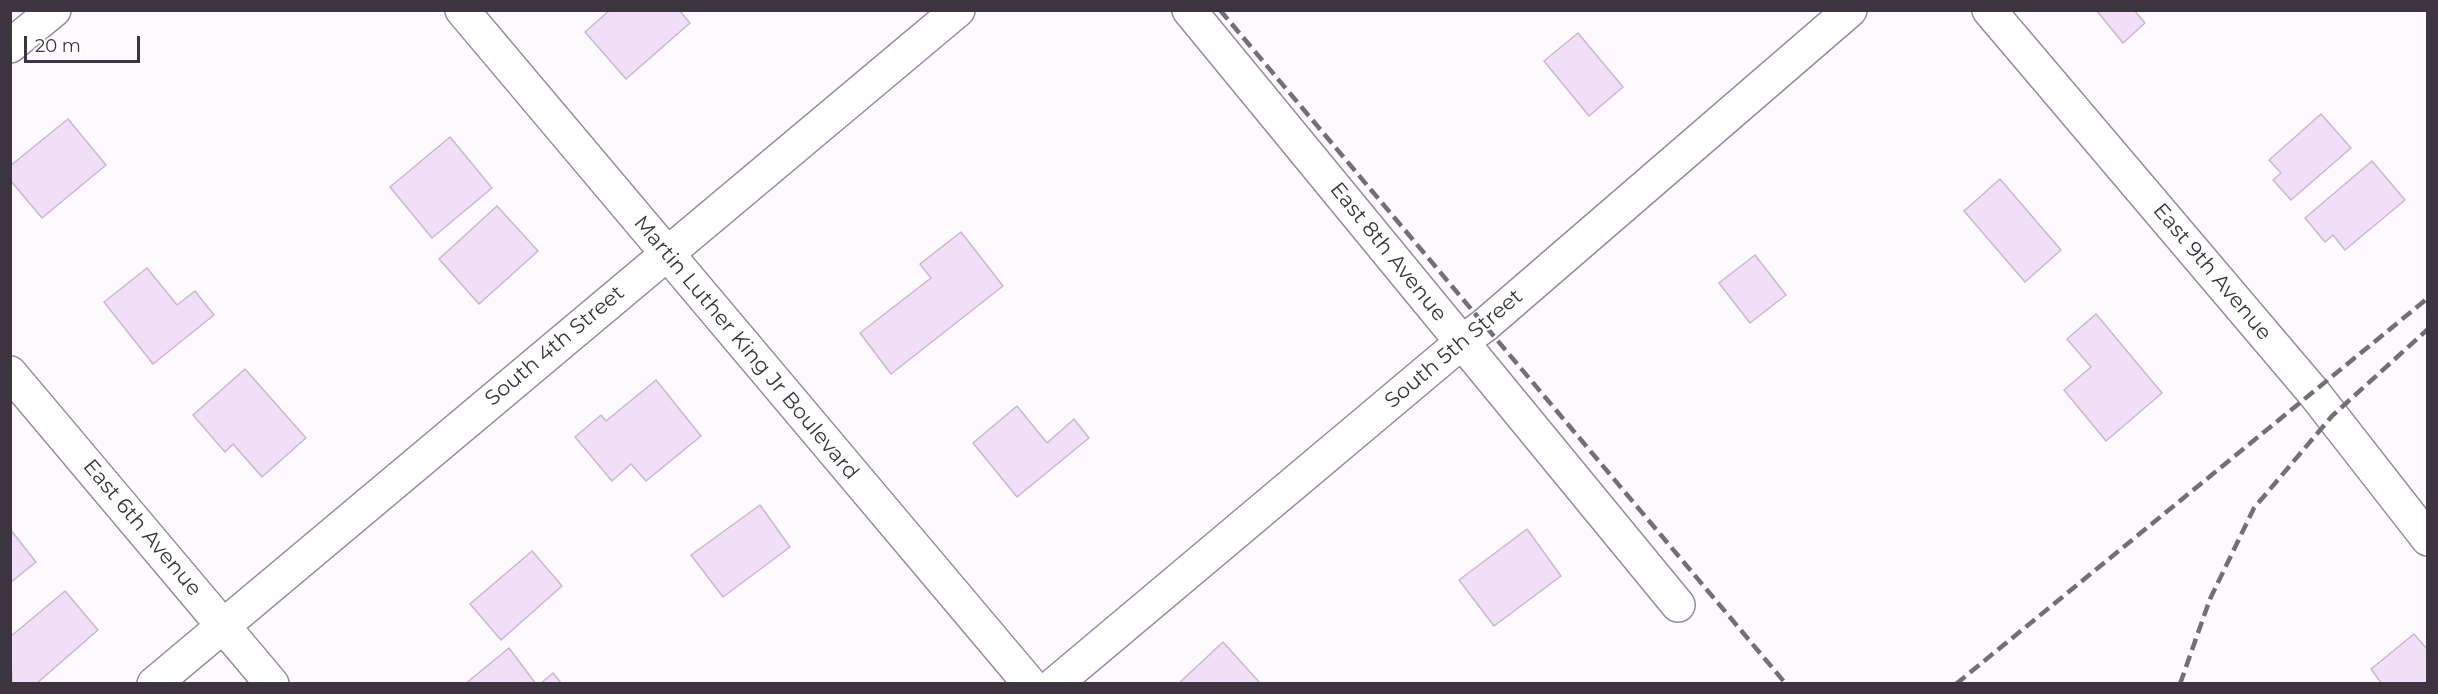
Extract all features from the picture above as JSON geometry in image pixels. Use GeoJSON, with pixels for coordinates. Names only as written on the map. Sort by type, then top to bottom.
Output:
{"type":"FeatureCollection","features":[{"type":"Feature","properties":{"kind":"street"},"geometry":{"type":"LineString","coordinates":[[10,46],[54,10]]}},
{"type":"Feature","properties":{"kind":"street","name":"Martin Luther King Jr Boulevard"},"geometry":{"type":"LineString","coordinates":[[462,10],[1030,684]]}},
{"type":"Feature","properties":{"kind":"street","name":"South 4th Street"},"geometry":{"type":"LineString","coordinates":[[154,684],[958,10]]}},
{"type":"Feature","properties":{"kind":"street","name":"East 8th Avenue"},"geometry":{"type":"LineString","coordinates":[[1189,10],[1678,605]]}},
{"type":"Feature","properties":{"kind":"street","name":"South 5th Street"},"geometry":{"type":"LineString","coordinates":[[1055,684],[1485,325],[1850,10]]}},
{"type":"Feature","properties":{"kind":"street","name":"East 9th Avenue"},"geometry":{"type":"LineString","coordinates":[[1989,10],[2314,393],[2427,539]]}},
{"type":"Feature","properties":{"kind":"street","name":"East 6th Avenue"},"geometry":{"type":"LineString","coordinates":[[10,373],[272,684]]}},
{"type":"Feature","properties":{"kind":"building"},"geometry":{"type":"Polygon","coordinates":[[[610,10],[679,10],[690,23],[626,79],[585,32],[610,10]]]}},
{"type":"Feature","properties":{"kind":"building"},"geometry":{"type":"Polygon","coordinates":[[[2096,10],[2134,10],[2145,23],[2123,43],[2096,10]]]}},
{"type":"Feature","properties":{"kind":"building"},"geometry":{"type":"Polygon","coordinates":[[[1578,33],[1623,87],[1589,116],[1544,61],[1578,33]]]}},
{"type":"Feature","properties":{"kind":"building"},"geometry":{"type":"Polygon","coordinates":[[[2321,114],[2351,148],[2291,200],[2273,180],[2281,173],[2269,160],[2321,114]]]}},
{"type":"Feature","properties":{"kind":"building"},"geometry":{"type":"Polygon","coordinates":[[[68,119],[106,165],[42,218],[10,180],[10,166],[68,119]]]}},
{"type":"Feature","properties":{"kind":"building"},"geometry":{"type":"Polygon","coordinates":[[[450,137],[492,188],[432,238],[390,187],[450,137]]]}},
{"type":"Feature","properties":{"kind":"building"},"geometry":{"type":"Polygon","coordinates":[[[2372,161],[2405,200],[2345,250],[2333,235],[2325,242],[2305,218],[2372,161]]]}},
{"type":"Feature","properties":{"kind":"building"},"geometry":{"type":"Polygon","coordinates":[[[2000,179],[2061,250],[2025,282],[1964,211],[2000,179]]]}},
{"type":"Feature","properties":{"kind":"building"},"geometry":{"type":"Polygon","coordinates":[[[497,206],[538,251],[479,304],[439,259],[497,206]]]}},
{"type":"Feature","properties":{"kind":"building"},"geometry":{"type":"Polygon","coordinates":[[[961,232],[1003,286],[891,374],[860,333],[931,278],[920,264],[961,232]]]}},
{"type":"Feature","properties":{"kind":"building"},"geometry":{"type":"Polygon","coordinates":[[[1755,255],[1786,295],[1750,323],[1719,283],[1755,255]]]}},
{"type":"Feature","properties":{"kind":"building"},"geometry":{"type":"Polygon","coordinates":[[[147,268],[177,305],[195,291],[214,315],[153,364],[104,302],[147,268]]]}},
{"type":"Feature","properties":{"kind":"building"},"geometry":{"type":"Polygon","coordinates":[[[2096,314],[2162,393],[2106,441],[2064,390],[2091,367],[2067,339],[2096,314]]]}},
{"type":"Feature","properties":{"kind":"building"},"geometry":{"type":"Polygon","coordinates":[[[245,369],[306,438],[262,477],[233,444],[225,452],[193,415],[245,369]]]}},
{"type":"Feature","properties":{"kind":"building"},"geometry":{"type":"Polygon","coordinates":[[[656,380],[701,436],[646,481],[631,464],[612,481],[575,437],[601,415],[606,421],[656,380]]]}},
{"type":"Feature","properties":{"kind":"building"},"geometry":{"type":"Polygon","coordinates":[[[1017,406],[1047,443],[1074,419],[1089,438],[1017,497],[973,443],[1017,406]]]}},
{"type":"Feature","properties":{"kind":"building"},"geometry":{"type":"Polygon","coordinates":[[[760,505],[790,547],[723,597],[691,555],[760,505]]]}},
{"type":"Feature","properties":{"kind":"building"},"geometry":{"type":"Polygon","coordinates":[[[10,529],[36,562],[10,583],[10,529]]]}},
{"type":"Feature","properties":{"kind":"building"},"geometry":{"type":"Polygon","coordinates":[[[1527,529],[1561,576],[1494,626],[1459,580],[1527,529]]]}},
{"type":"Feature","properties":{"kind":"building"},"geometry":{"type":"Polygon","coordinates":[[[532,551],[562,586],[501,640],[470,604],[532,551]]]}},
{"type":"Feature","properties":{"kind":"building"},"geometry":{"type":"Polygon","coordinates":[[[65,591],[98,630],[36,684],[12,684],[10,637],[65,591]]]}},
{"type":"Feature","properties":{"kind":"building"},"geometry":{"type":"Polygon","coordinates":[[[2414,634],[2428,650],[2428,684],[2382,684],[2371,669],[2414,634]]]}},
{"type":"Feature","properties":{"kind":"building"},"geometry":{"type":"Polygon","coordinates":[[[1223,642],[1260,683],[1178,684],[1223,642]]]}},
{"type":"Feature","properties":{"kind":"building"},"geometry":{"type":"Polygon","coordinates":[[[509,648],[536,684],[465,684],[509,648]]]}},
{"type":"Feature","properties":{"kind":"building"},"geometry":{"type":"Polygon","coordinates":[[[553,673],[562,684],[540,684],[553,673]]]}},
{"type":"Feature","properties":{"kind":"railway"},"geometry":{"type":"LineString","coordinates":[[1220,10],[1786,684]]}},
{"type":"Feature","properties":{"kind":"railway"},"geometry":{"type":"LineString","coordinates":[[1956,684],[2428,298]]}},
{"type":"Feature","properties":{"kind":"railway"},"geometry":{"type":"LineString","coordinates":[[2180,684],[2210,599],[2254,508],[2332,416],[2428,329]]}}]}
